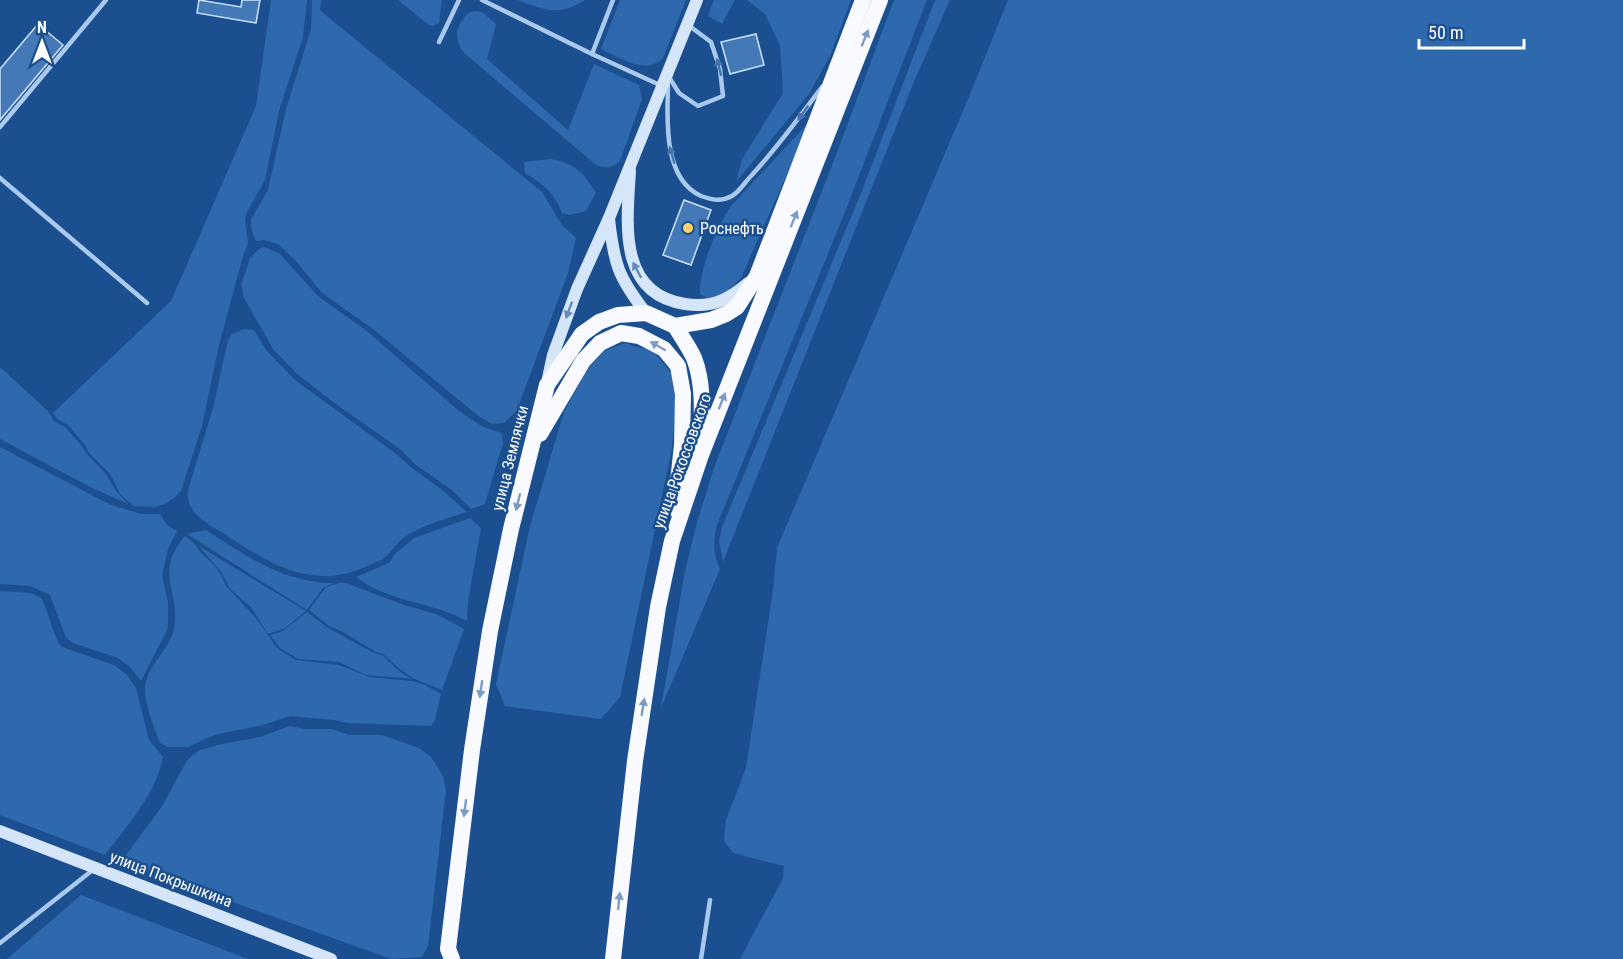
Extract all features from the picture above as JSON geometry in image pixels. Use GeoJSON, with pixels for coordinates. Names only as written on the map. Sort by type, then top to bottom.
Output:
{"type":"FeatureCollection","features":[{"type":"Feature","properties":{"kind":"highway"},"geometry":{"type":"LineString","coordinates":[[547,385],[582,334],[599,322],[618,315],[646,313],[675,326],[703,322],[726,314],[737,307],[757,276],[863,0]]}},
{"type":"Feature","properties":{"kind":"highway","name":"улица Рокоссовского"},"geometry":{"type":"LineString","coordinates":[[613,959],[634,762],[658,607],[672,541],[701,455],[880,0]]}},
{"type":"Feature","properties":{"kind":"highway"},"geometry":{"type":"LineString","coordinates":[[675,326],[694,358],[699,379],[702,411],[701,455]]}},
{"type":"Feature","properties":{"kind":"highway"},"geometry":{"type":"LineString","coordinates":[[533,445],[583,361],[600,343],[621,333],[639,336],[664,349],[678,366],[683,394],[682,445],[672,541]]}},
{"type":"Feature","properties":{"kind":"highway","name":"улица Землячки"},"geometry":{"type":"LineString","coordinates":[[447,956],[472,750],[490,631],[511,529],[547,385]]}},
{"type":"Feature","properties":{"kind":"main road","name":"улица Землячки"},"geometry":{"type":"LineString","coordinates":[[547,385],[553,355],[577,289],[609,218],[697,0]]}},
{"type":"Feature","properties":{"kind":"main road"},"geometry":{"type":"LineString","coordinates":[[631,161],[627,217],[628,242],[633,261],[652,292],[668,300],[688,304],[709,304],[726,300],[757,276]]}},
{"type":"Feature","properties":{"kind":"main road"},"geometry":{"type":"LineString","coordinates":[[609,218],[612,250],[618,270],[627,289],[646,313]]}},
{"type":"Feature","properties":{"kind":"main road","name":"улица Покрышкина"},"geometry":{"type":"LineString","coordinates":[[0,831],[331,959]]}},
{"type":"Feature","properties":{"kind":"lane"},"geometry":{"type":"LineString","coordinates":[[0,127],[106,0]]}},
{"type":"Feature","properties":{"kind":"lane"},"geometry":{"type":"LineString","coordinates":[[439,42],[459,0]]}},
{"type":"Feature","properties":{"kind":"lane"},"geometry":{"type":"LineString","coordinates":[[482,0],[592,54],[666,80],[679,93],[698,106],[723,96],[720,69],[711,42],[688,25]]}},
{"type":"Feature","properties":{"kind":"lane"},"geometry":{"type":"LineString","coordinates":[[592,54],[613,0]]}},
{"type":"Feature","properties":{"kind":"lane"},"geometry":{"type":"LineString","coordinates":[[666,80],[670,152],[686,187],[714,201],[733,196],[779,146],[838,66]]}},
{"type":"Feature","properties":{"kind":"lane"},"geometry":{"type":"LineString","coordinates":[[0,177],[147,303]]}},
{"type":"Feature","properties":{"kind":"lane"},"geometry":{"type":"LineString","coordinates":[[0,944],[96,868]]}},
{"type":"Feature","properties":{"kind":"lane"},"geometry":{"type":"LineString","coordinates":[[701,959],[710,900]]}},
{"type":"Feature","properties":{"kind":"shaded area"},"geometry":{"type":"Polygon","coordinates":[[[271,0],[307,0],[303,37],[279,111],[265,180],[247,212],[245,220],[248,242],[219,345],[202,426],[181,491],[165,504],[155,507],[134,506],[121,495],[110,474],[89,453],[68,425],[57,419],[53,413],[171,301],[256,106],[271,0]]]}},
{"type":"Feature","properties":{"kind":"shaded area"},"geometry":{"type":"Polygon","coordinates":[[[312,0],[321,0],[320,10],[328,17],[542,192],[562,225],[576,238],[568,273],[517,410],[504,423],[492,424],[477,415],[373,329],[322,293],[296,261],[278,244],[264,240],[256,241],[251,228],[251,219],[268,190],[286,109],[311,29],[312,0]]]}},
{"type":"Feature","properties":{"kind":"shaded area"},"geometry":{"type":"Polygon","coordinates":[[[398,0],[442,0],[439,23],[429,25],[398,0]]]}},
{"type":"Feature","properties":{"kind":"shaded area"},"geometry":{"type":"Polygon","coordinates":[[[517,0],[585,0],[567,9],[552,10],[517,0]]]}},
{"type":"Feature","properties":{"kind":"shaded area"},"geometry":{"type":"Polygon","coordinates":[[[620,0],[686,0],[663,58],[656,63],[641,65],[632,63],[601,49],[620,0]]]}},
{"type":"Feature","properties":{"kind":"shaded area"},"geometry":{"type":"Polygon","coordinates":[[[714,0],[735,0],[722,24],[708,16],[714,0]]]}},
{"type":"Feature","properties":{"kind":"shaded area"},"geometry":{"type":"Polygon","coordinates":[[[747,0],[851,0],[830,56],[809,94],[736,182],[742,159],[783,93],[780,46],[765,14],[747,0]]]}},
{"type":"Feature","properties":{"kind":"shaded area"},"geometry":{"type":"Polygon","coordinates":[[[894,0],[927,0],[843,217],[717,525],[714,547],[720,569],[661,708],[685,571],[715,465],[894,0]]]}},
{"type":"Feature","properties":{"kind":"shaded area"},"geometry":{"type":"Polygon","coordinates":[[[935,0],[950,0],[913,84],[723,562],[719,541],[722,527],[861,193],[935,0]]]}},
{"type":"Feature","properties":{"kind":"shaded area"},"geometry":{"type":"Polygon","coordinates":[[[1008,0],[1623,0],[1623,959],[740,959],[783,878],[784,866],[733,853],[724,841],[726,820],[746,768],[773,590],[777,548],[1008,0]]]}},
{"type":"Feature","properties":{"kind":"shaded area"},"geometry":{"type":"Polygon","coordinates":[[[482,12],[496,24],[487,59],[568,130],[594,64],[639,85],[642,99],[620,161],[609,167],[596,165],[463,52],[457,32],[468,13],[482,12]]]}},
{"type":"Feature","properties":{"kind":"shaded area"},"geometry":{"type":"Polygon","coordinates":[[[811,120],[741,278],[717,297],[706,297],[700,294],[702,273],[710,248],[731,206],[811,120]]]}},
{"type":"Feature","properties":{"kind":"shaded area"},"geometry":{"type":"Polygon","coordinates":[[[550,159],[572,166],[592,186],[596,193],[586,211],[570,215],[562,213],[548,190],[525,173],[524,162],[550,159]]]}},
{"type":"Feature","properties":{"kind":"shaded area"},"geometry":{"type":"Polygon","coordinates":[[[264,247],[279,253],[318,296],[368,332],[459,411],[483,427],[502,433],[503,443],[485,504],[471,509],[452,490],[416,465],[400,449],[296,373],[273,349],[244,298],[241,285],[250,258],[264,247]]]}},
{"type":"Feature","properties":{"kind":"shaded area"},"geometry":{"type":"Polygon","coordinates":[[[243,329],[254,330],[266,350],[295,380],[395,453],[467,512],[410,533],[380,561],[347,573],[328,576],[310,575],[274,563],[204,521],[193,511],[188,498],[188,490],[213,408],[228,340],[232,334],[243,329]]]}},
{"type":"Feature","properties":{"kind":"shaded area"},"geometry":{"type":"Polygon","coordinates":[[[625,343],[654,352],[672,374],[676,397],[672,448],[620,697],[601,719],[505,706],[496,684],[530,526],[564,412],[587,370],[604,351],[625,343]]]}},
{"type":"Feature","properties":{"kind":"shaded area"},"geometry":{"type":"Polygon","coordinates":[[[0,367],[48,411],[54,421],[65,427],[106,474],[116,491],[128,504],[90,487],[0,439],[0,367]]]}},
{"type":"Feature","properties":{"kind":"shaded area"},"geometry":{"type":"Polygon","coordinates":[[[0,447],[109,504],[141,514],[160,514],[167,525],[177,531],[168,549],[162,576],[168,602],[168,628],[141,681],[130,667],[118,658],[73,643],[66,638],[50,595],[30,586],[0,584],[0,447]]]}},
{"type":"Feature","properties":{"kind":"shaded area"},"geometry":{"type":"Polygon","coordinates":[[[470,518],[481,528],[468,601],[467,621],[439,609],[381,591],[356,577],[389,563],[394,555],[414,538],[470,518]]]}},
{"type":"Feature","properties":{"kind":"shaded area"},"geometry":{"type":"Polygon","coordinates":[[[206,530],[251,558],[282,573],[316,582],[334,583],[323,588],[307,610],[187,534],[206,530]]]}},
{"type":"Feature","properties":{"kind":"shaded area"},"geometry":{"type":"Polygon","coordinates":[[[185,536],[215,566],[226,586],[256,618],[278,649],[296,660],[339,665],[369,677],[412,681],[425,685],[441,694],[435,720],[431,726],[347,723],[290,716],[263,725],[214,735],[188,747],[168,747],[160,743],[148,710],[145,690],[153,666],[172,636],[175,615],[169,572],[176,549],[185,536]]]}},
{"type":"Feature","properties":{"kind":"shaded area"},"geometry":{"type":"Polygon","coordinates":[[[199,546],[306,611],[284,629],[268,634],[251,607],[230,589],[221,572],[199,546]]]}},
{"type":"Feature","properties":{"kind":"shaded area"},"geometry":{"type":"Polygon","coordinates":[[[346,583],[404,605],[436,614],[464,629],[442,690],[415,679],[383,654],[329,626],[309,610],[326,587],[346,583]]]}},
{"type":"Feature","properties":{"kind":"shaded area"},"geometry":{"type":"Polygon","coordinates":[[[0,591],[31,593],[42,599],[62,647],[114,665],[127,675],[136,688],[149,740],[163,757],[147,797],[105,855],[0,815],[0,591]]]}},
{"type":"Feature","properties":{"kind":"shaded area"},"geometry":{"type":"Polygon","coordinates":[[[307,612],[328,628],[382,655],[399,671],[412,679],[366,675],[339,662],[298,659],[280,648],[270,635],[283,631],[307,612]]]}},
{"type":"Feature","properties":{"kind":"shaded area"},"geometry":{"type":"Polygon","coordinates":[[[290,726],[305,729],[332,729],[349,735],[382,735],[419,748],[431,757],[443,776],[446,790],[428,946],[422,957],[391,959],[121,862],[162,806],[188,759],[200,750],[260,737],[290,726]]]}},
{"type":"Feature","properties":{"kind":"shaded area"},"geometry":{"type":"Polygon","coordinates":[[[81,895],[248,959],[7,959],[81,895]]]}},
{"type":"Feature","properties":{"kind":"building"},"geometry":{"type":"Polygon","coordinates":[[[199,0],[241,7],[242,0],[260,0],[256,23],[197,13],[199,0]]]}},
{"type":"Feature","properties":{"kind":"building"},"geometry":{"type":"Polygon","coordinates":[[[38,24],[63,45],[0,120],[0,69],[38,24]]]}},
{"type":"Feature","properties":{"kind":"building"},"geometry":{"type":"Polygon","coordinates":[[[756,34],[764,65],[730,74],[721,42],[756,34]]]}},
{"type":"Feature","properties":{"kind":"building"},"geometry":{"type":"Polygon","coordinates":[[[684,200],[711,210],[691,265],[663,255],[684,200]]]}},
{"type":"Feature","properties":{"kind":"place","name":"Роснефть"},"geometry":{"type":"Point","coordinates":[688,228]}}]}
